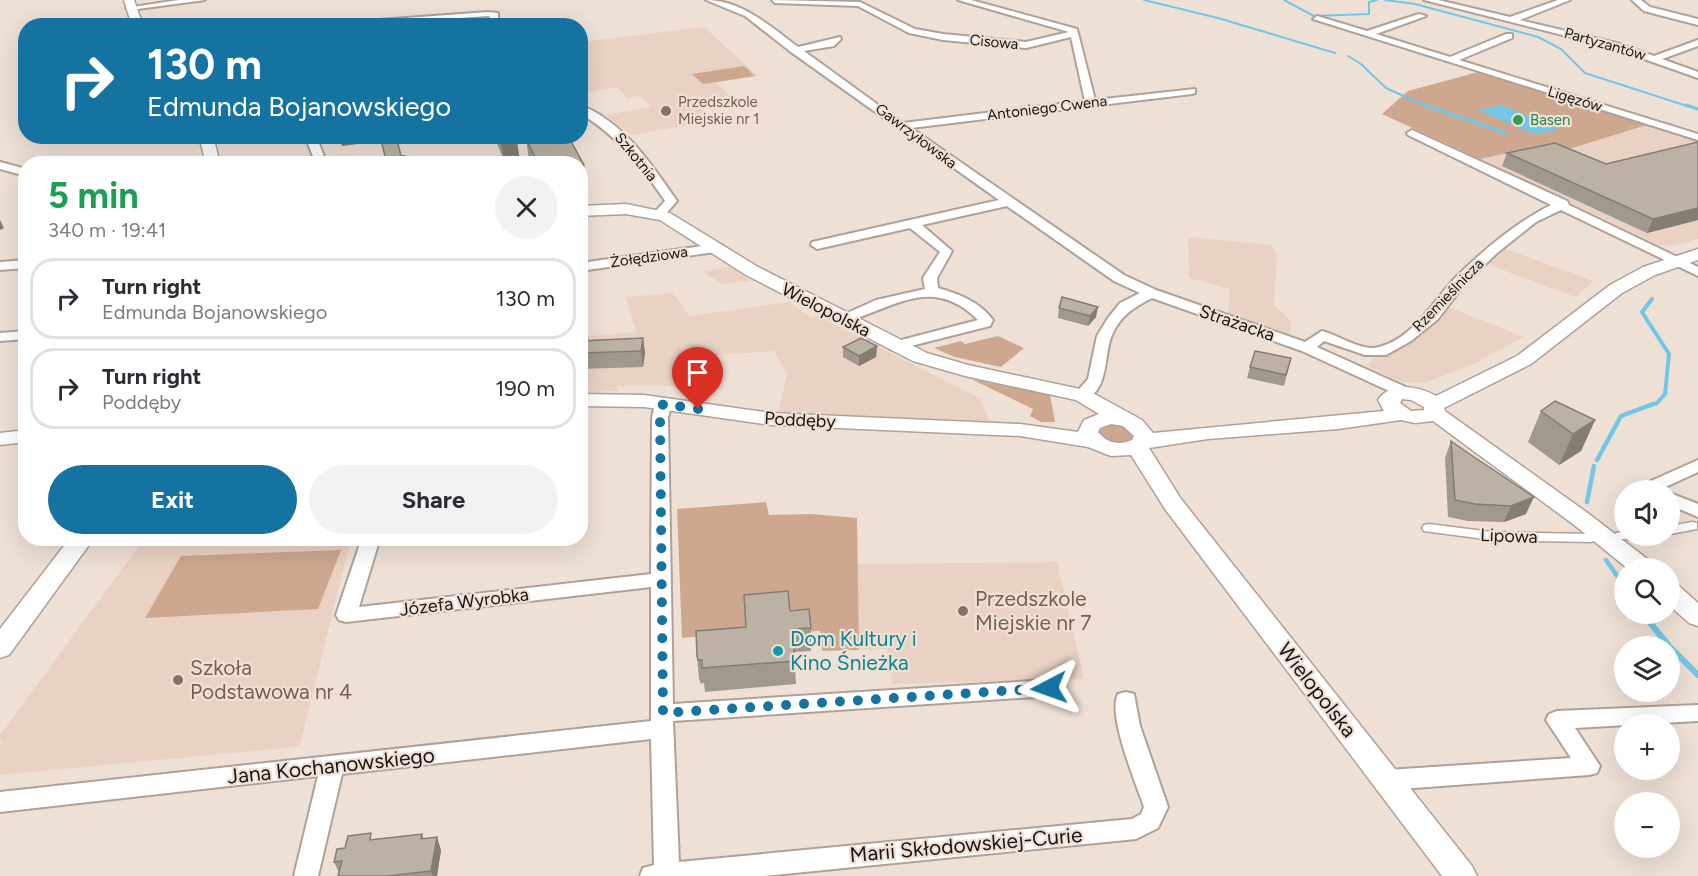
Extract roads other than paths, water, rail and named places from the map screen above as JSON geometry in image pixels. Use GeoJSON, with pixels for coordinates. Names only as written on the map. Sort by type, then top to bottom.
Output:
{"type":"FeatureCollection","features":[{"type":"Feature","properties":{"kind":"street"},"geometry":{"type":"LineString","coordinates":[[135,18],[129,4],[201,0]]}},
{"type":"Feature","properties":{"kind":"street","name":"Gawrzyłowska"},"geometry":{"type":"LineString","coordinates":[[710,0],[752,12],[795,50],[1008,202],[1119,278],[1151,293]]}},
{"type":"Feature","properties":{"kind":"street","name":"Cisowa"},"geometry":{"type":"LineString","coordinates":[[962,0],[1075,33]]}},
{"type":"Feature","properties":{"kind":"street","name":"Partyzantów"},"geometry":{"type":"LineString","coordinates":[[1428,0],[1613,45],[1698,75]]}},
{"type":"Feature","properties":{"kind":"street","name":"Partyzantów"},"geometry":{"type":"LineString","coordinates":[[1510,20],[1566,0]]}},
{"type":"Feature","properties":{"kind":"street"},"geometry":{"type":"LineString","coordinates":[[1636,0],[1647,9],[1698,22]]}},
{"type":"Feature","properties":{"kind":"street"},"geometry":{"type":"LineString","coordinates":[[765,6],[776,1],[860,4],[878,1]]}},
{"type":"Feature","properties":{"kind":"street","name":"Cisowa"},"geometry":{"type":"LineString","coordinates":[[860,4],[912,31],[943,37],[1026,45],[1038,44],[1075,33]]}},
{"type":"Feature","properties":{"kind":"street"},"geometry":{"type":"LineString","coordinates":[[425,18],[488,14],[495,15],[494,18]]}},
{"type":"Feature","properties":{"kind":"street"},"geometry":{"type":"LineString","coordinates":[[1367,33],[1422,16]]}},
{"type":"Feature","properties":{"kind":"street","name":"Ligęzów"},"geometry":{"type":"LineString","coordinates":[[1317,19],[1698,137]]}},
{"type":"Feature","properties":{"kind":"street"},"geometry":{"type":"LineString","coordinates":[[1075,33],[1091,103]]}},
{"type":"Feature","properties":{"kind":"street"},"geometry":{"type":"LineString","coordinates":[[1452,59],[1509,36]]}},
{"type":"Feature","properties":{"kind":"street"},"geometry":{"type":"LineString","coordinates":[[795,50],[831,44],[837,39]]}},
{"type":"Feature","properties":{"kind":"street"},"geometry":{"type":"LineString","coordinates":[[1655,58],[1698,43]]}},
{"type":"Feature","properties":{"kind":"street","name":"Antoniego Cwena"},"geometry":{"type":"LineString","coordinates":[[902,126],[1192,91]]}},
{"type":"Feature","properties":{"kind":"street","name":"Szkotnia"},"geometry":{"type":"LineString","coordinates":[[588,113],[617,131],[638,155],[670,201],[669,206],[659,214]]}},
{"type":"Feature","properties":{"kind":"street"},"geometry":{"type":"LineString","coordinates":[[1412,133],[1563,204],[1698,272]]}},
{"type":"Feature","properties":{"kind":"street"},"geometry":{"type":"LineString","coordinates":[[0,165],[18,171]]}},
{"type":"Feature","properties":{"kind":"street"},"geometry":{"type":"LineString","coordinates":[[817,245],[1008,202]]}},
{"type":"Feature","properties":{"kind":"street","name":"Rzemieślnicza"},"geometry":{"type":"LineString","coordinates":[[1307,348],[1322,335],[1365,351],[1381,352],[1406,338],[1433,316],[1459,282],[1492,250],[1532,219],[1563,204]]}},
{"type":"Feature","properties":{"kind":"street","name":"Wielopolska"},"geometry":{"type":"LineString","coordinates":[[588,211],[626,209],[659,214],[680,223],[752,272],[895,346],[943,365],[1082,395],[1131,437],[1173,504],[1461,876]]}},
{"type":"Feature","properties":{"kind":"street"},"geometry":{"type":"LineString","coordinates":[[912,223],[946,251],[930,278],[932,291]]}},
{"type":"Feature","properties":{"kind":"street","name":"Żołędziowa"},"geometry":{"type":"LineString","coordinates":[[588,266],[717,248]]}},
{"type":"Feature","properties":{"kind":"street"},"geometry":{"type":"LineString","coordinates":[[1093,429],[1131,437],[1297,426],[1412,405],[1492,375],[1524,360],[1616,289],[1649,271],[1698,254]]}},
{"type":"Feature","properties":{"kind":"street"},"geometry":{"type":"LineString","coordinates":[[0,266],[18,265]]}},
{"type":"Feature","properties":{"kind":"street"},"geometry":{"type":"LineString","coordinates":[[1119,278],[1125,306]]}},
{"type":"Feature","properties":{"kind":"street"},"geometry":{"type":"LineString","coordinates":[[842,319],[881,303],[932,291],[960,298],[980,312],[986,320],[895,346]]}},
{"type":"Feature","properties":{"kind":"street"},"geometry":{"type":"LineString","coordinates":[[1093,429],[1082,395],[1095,380],[1104,336],[1125,306],[1151,293]]}},
{"type":"Feature","properties":{"kind":"street","name":"Strażacka"},"geometry":{"type":"LineString","coordinates":[[1151,293],[1322,355],[1412,405],[1530,481],[1629,558]]}},
{"type":"Feature","properties":{"kind":"street"},"geometry":{"type":"LineString","coordinates":[[0,337],[18,336]]}},
{"type":"Feature","properties":{"kind":"street","name":"Poddęby"},"geometry":{"type":"LineString","coordinates":[[588,400],[629,400],[771,419],[1020,430],[1093,429]]}},
{"type":"Feature","properties":{"kind":"street"},"geometry":{"type":"LineString","coordinates":[[662,875],[663,579],[660,418],[663,404]]}},
{"type":"Feature","properties":{"kind":"street"},"geometry":{"type":"LineString","coordinates":[[1093,429],[1131,437]]}},
{"type":"Feature","properties":{"kind":"street"},"geometry":{"type":"LineString","coordinates":[[0,439],[18,437]]}},
{"type":"Feature","properties":{"kind":"street"},"geometry":{"type":"LineString","coordinates":[[1669,480],[1698,465]]}},
{"type":"Feature","properties":{"kind":"street"},"geometry":{"type":"LineString","coordinates":[[1680,507],[1695,519],[1680,526]]}},
{"type":"Feature","properties":{"kind":"street","name":"Lipowa"},"geometry":{"type":"LineString","coordinates":[[1429,528],[1492,536],[1590,538]]}},
{"type":"Feature","properties":{"kind":"street"},"geometry":{"type":"LineString","coordinates":[[0,648],[77,546]]}},
{"type":"Feature","properties":{"kind":"street","name":"Józefa Wyrobka"},"geometry":{"type":"LineString","coordinates":[[368,546],[345,615],[663,579]]}},
{"type":"Feature","properties":{"kind":"street"},"geometry":{"type":"LineString","coordinates":[[1680,601],[1698,617]]}},
{"type":"Feature","properties":{"kind":"street","name":"Jana Kochanowskiego"},"geometry":{"type":"LineString","coordinates":[[0,802],[332,766],[663,721],[1049,688]]}},
{"type":"Feature","properties":{"kind":"street","name":"Marii Skłodowskiej-Curie"},"geometry":{"type":"LineString","coordinates":[[662,875],[1136,829],[1150,821],[1156,807],[1129,726],[1126,700]]}},
{"type":"Feature","properties":{"kind":"street"},"geometry":{"type":"LineString","coordinates":[[1387,780],[1589,766],[1557,720],[1698,712]]}},
{"type":"Feature","properties":{"kind":"street"},"geometry":{"type":"LineString","coordinates":[[306,876],[332,766]]}},
{"type":"Feature","properties":{"kind":"water","name":"Basen"},"geometry":{"type":"Polygon","coordinates":[[[1502,105],[1559,130],[1534,134],[1478,110],[1502,105]]]}},
{"type":"Feature","properties":{"kind":"waterway"},"geometry":{"type":"LineString","coordinates":[[1144,0],[1218,18],[1335,53]]}},
{"type":"Feature","properties":{"kind":"waterway"},"geometry":{"type":"LineString","coordinates":[[1284,0],[1314,16],[1369,14],[1369,2],[1377,0]]}},
{"type":"Feature","properties":{"kind":"waterway"},"geometry":{"type":"LineString","coordinates":[[1385,0],[1415,4],[1538,37],[1561,49],[1585,73],[1690,107]]}},
{"type":"Feature","properties":{"kind":"waterway"},"geometry":{"type":"LineString","coordinates":[[1348,56],[1361,64],[1386,88],[1428,107]]}},
{"type":"Feature","properties":{"kind":"waterway"},"geometry":{"type":"LineString","coordinates":[[1424,105],[1506,133]]}},
{"type":"Feature","properties":{"kind":"waterway"},"geometry":{"type":"LineString","coordinates":[[1686,105],[1698,109]]}},
{"type":"Feature","properties":{"kind":"waterway"},"geometry":{"type":"LineString","coordinates":[[1649,406],[1657,403],[1665,394],[1669,354],[1642,312],[1652,299]]}},
{"type":"Feature","properties":{"kind":"waterway"},"geometry":{"type":"LineString","coordinates":[[1597,460],[1621,416],[1653,404]]}},
{"type":"Feature","properties":{"kind":"waterway"},"geometry":{"type":"LineString","coordinates":[[1587,502],[1594,466]]}},
{"type":"Feature","properties":{"kind":"waterway"},"geometry":{"type":"LineString","coordinates":[[1606,560],[1614,572]]}},
{"type":"Feature","properties":{"kind":"waterway"},"geometry":{"type":"LineString","coordinates":[[1651,624],[1661,636]]}},
{"type":"Feature","properties":{"kind":"waterway"},"geometry":{"type":"LineString","coordinates":[[1680,657],[1698,675]]}},
{"type":"Feature","properties":{"kind":"place","name":"Przedszkole Miejskie nr 1"},"geometry":{"type":"Point","coordinates":[666,111]}},
{"type":"Feature","properties":{"kind":"place","name":"Basen"},"geometry":{"type":"Point","coordinates":[1518,120]}},
{"type":"Feature","properties":{"kind":"place","name":"Przedszkole Miejskie nr 7"},"geometry":{"type":"Point","coordinates":[963,611]}},
{"type":"Feature","properties":{"kind":"place","name":"Dom Kultury i Kino Śnieżka"},"geometry":{"type":"Point","coordinates":[778,651]}},
{"type":"Feature","properties":{"kind":"place","name":"Szkoła Podstawowa nr 4"},"geometry":{"type":"Point","coordinates":[178,680]}}]}
